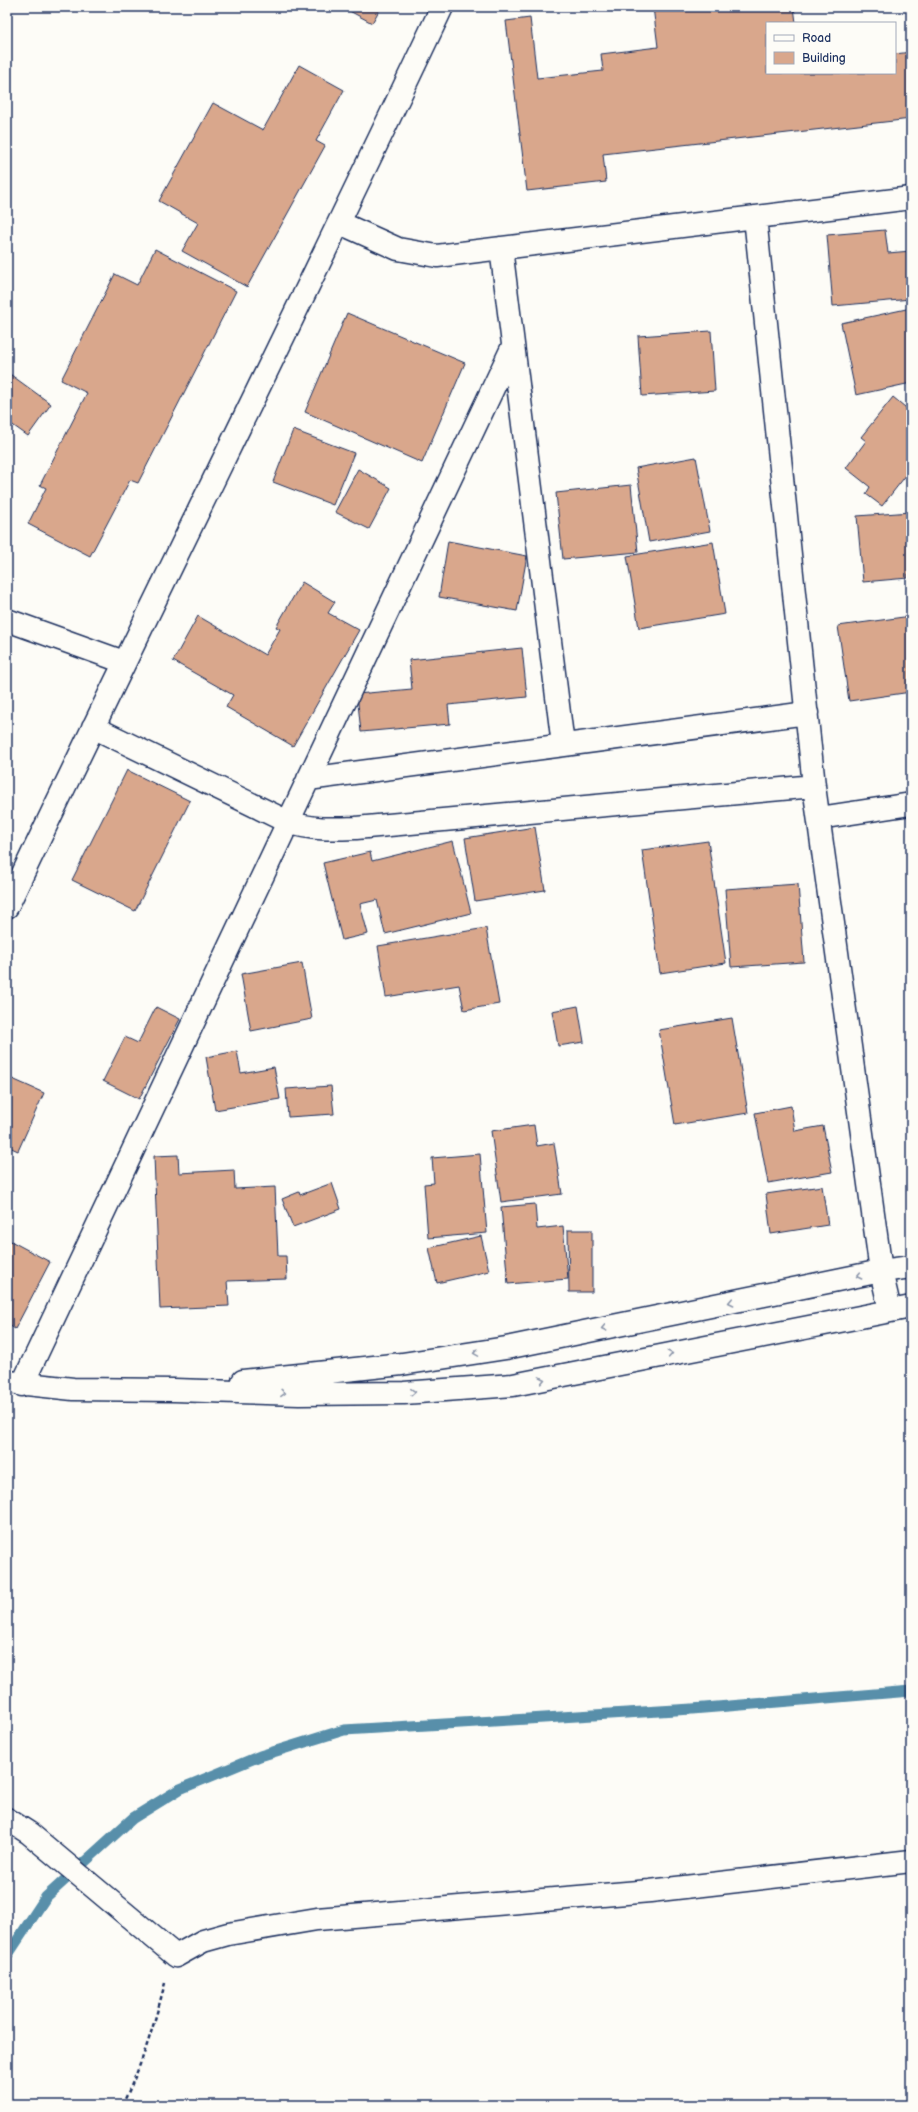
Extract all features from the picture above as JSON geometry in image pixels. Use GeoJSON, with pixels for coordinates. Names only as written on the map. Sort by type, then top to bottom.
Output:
{"type":"FeatureCollection","features":[{"type":"Feature","properties":{"kind":"street"},"geometry":{"type":"LineString","coordinates":[[7,907],[124,662],[340,222],[442,7]]}},
{"type":"Feature","properties":{"kind":"street"},"geometry":{"type":"LineString","coordinates":[[340,222],[391,246],[415,254],[437,256],[911,198]]}},
{"type":"Feature","properties":{"kind":"street"},"geometry":{"type":"LineString","coordinates":[[513,346],[288,822],[14,1384],[73,1389],[174,1390],[299,1394],[397,1393],[513,1385],[901,1309],[881,1271],[818,818],[755,217]]}},
{"type":"Feature","properties":{"kind":"street"},"geometry":{"type":"LineString","coordinates":[[501,248],[563,745]]}},
{"type":"Feature","properties":{"kind":"street"},"geometry":{"type":"LineString","coordinates":[[7,620],[124,662]]}},
{"type":"Feature","properties":{"kind":"street"},"geometry":{"type":"LineString","coordinates":[[308,779],[806,713]]}},
{"type":"Feature","properties":{"kind":"street"},"geometry":{"type":"LineString","coordinates":[[93,727],[288,822],[302,827],[325,830],[814,786]]}},
{"type":"Feature","properties":{"kind":"street"},"geometry":{"type":"LineString","coordinates":[[818,818],[911,804]]}},
{"type":"Feature","properties":{"kind":"street"},"geometry":{"type":"LineString","coordinates":[[174,1390],[300,1374],[402,1364],[506,1348],[881,1271],[911,1267]]}},
{"type":"Feature","properties":{"kind":"street"},"geometry":{"type":"LineString","coordinates":[[7,1819],[29,1833],[176,1956],[203,1941],[228,1934],[318,1919],[650,1892],[911,1861]]}},
{"type":"Feature","properties":{"kind":"path"},"geometry":{"type":"LineString","coordinates":[[122,2105],[147,2047],[169,1971],[176,1956]]}},
{"type":"Feature","properties":{"kind":"building"},"geometry":{"type":"Polygon","coordinates":[[[342,7],[381,7],[372,23],[342,7]]]}},
{"type":"Feature","properties":{"kind":"building"},"geometry":{"type":"Polygon","coordinates":[[[653,7],[794,7],[796,22],[766,22],[766,74],[896,74],[896,54],[911,52],[911,119],[603,154],[606,182],[527,191],[506,21],[530,18],[537,78],[603,71],[601,54],[658,47],[653,7]]]}},
{"type":"Feature","properties":{"kind":"building"},"geometry":{"type":"Polygon","coordinates":[[[299,65],[344,90],[316,141],[325,146],[247,287],[182,251],[198,223],[159,201],[213,103],[263,130],[299,65]]]}},
{"type":"Feature","properties":{"kind":"building"},"geometry":{"type":"Polygon","coordinates":[[[885,230],[888,253],[911,251],[911,299],[833,306],[827,235],[885,230]]]}},
{"type":"Feature","properties":{"kind":"building"},"geometry":{"type":"Polygon","coordinates":[[[155,249],[236,291],[138,483],[130,480],[90,556],[28,524],[46,488],[40,485],[87,393],[61,380],[115,274],[137,285],[155,249]]]}},
{"type":"Feature","properties":{"kind":"building"},"geometry":{"type":"Polygon","coordinates":[[[911,308],[911,383],[856,395],[841,323],[911,308]]]}},
{"type":"Feature","properties":{"kind":"building"},"geometry":{"type":"Polygon","coordinates":[[[347,313],[465,363],[422,463],[305,412],[347,313]]]}},
{"type":"Feature","properties":{"kind":"building"},"geometry":{"type":"Polygon","coordinates":[[[711,331],[715,391],[642,396],[638,336],[711,331]]]}},
{"type":"Feature","properties":{"kind":"building"},"geometry":{"type":"Polygon","coordinates":[[[7,372],[51,404],[28,436],[7,421],[7,372]]]}},
{"type":"Feature","properties":{"kind":"building"},"geometry":{"type":"Polygon","coordinates":[[[893,397],[911,412],[911,469],[882,506],[866,494],[870,487],[846,468],[866,441],[861,437],[893,397]]]}},
{"type":"Feature","properties":{"kind":"building"},"geometry":{"type":"Polygon","coordinates":[[[293,430],[354,453],[333,505],[273,482],[293,430]]]}},
{"type":"Feature","properties":{"kind":"building"},"geometry":{"type":"Polygon","coordinates":[[[696,457],[710,531],[649,542],[636,468],[696,457]]]}},
{"type":"Feature","properties":{"kind":"building"},"geometry":{"type":"Polygon","coordinates":[[[358,469],[391,488],[369,529],[335,512],[358,469]]]}},
{"type":"Feature","properties":{"kind":"building"},"geometry":{"type":"Polygon","coordinates":[[[631,485],[638,552],[563,559],[556,493],[631,485]]]}},
{"type":"Feature","properties":{"kind":"building"},"geometry":{"type":"Polygon","coordinates":[[[911,512],[911,574],[908,574],[908,578],[863,582],[857,516],[911,512]]]}},
{"type":"Feature","properties":{"kind":"building"},"geometry":{"type":"Polygon","coordinates":[[[448,541],[527,556],[517,611],[439,597],[448,541]]]}},
{"type":"Feature","properties":{"kind":"building"},"geometry":{"type":"Polygon","coordinates":[[[713,542],[725,614],[639,628],[627,556],[713,542]]]}},
{"type":"Feature","properties":{"kind":"building"},"geometry":{"type":"Polygon","coordinates":[[[302,582],[335,602],[328,613],[359,630],[293,746],[226,707],[233,695],[173,661],[198,616],[265,655],[280,629],[276,627],[302,582]]]}},
{"type":"Feature","properties":{"kind":"building"},"geometry":{"type":"Polygon","coordinates":[[[911,616],[911,692],[849,701],[838,626],[911,616]]]}},
{"type":"Feature","properties":{"kind":"building"},"geometry":{"type":"Polygon","coordinates":[[[522,648],[527,697],[448,705],[450,724],[361,732],[357,694],[412,689],[409,660],[522,648]]]}},
{"type":"Feature","properties":{"kind":"building"},"geometry":{"type":"Polygon","coordinates":[[[127,770],[190,801],[135,911],[72,880],[127,770]]]}},
{"type":"Feature","properties":{"kind":"building"},"geometry":{"type":"Polygon","coordinates":[[[535,827],[545,890],[475,901],[465,838],[535,827]]]}},
{"type":"Feature","properties":{"kind":"building"},"geometry":{"type":"Polygon","coordinates":[[[453,841],[471,913],[385,934],[377,900],[360,904],[368,934],[342,940],[323,863],[370,852],[372,861],[453,841]]]}},
{"type":"Feature","properties":{"kind":"building"},"geometry":{"type":"Polygon","coordinates":[[[708,841],[726,963],[660,973],[642,850],[708,841]]]}},
{"type":"Feature","properties":{"kind":"building"},"geometry":{"type":"Polygon","coordinates":[[[798,884],[804,962],[731,967],[725,889],[798,884]]]}},
{"type":"Feature","properties":{"kind":"building"},"geometry":{"type":"Polygon","coordinates":[[[486,928],[499,1004],[464,1010],[459,985],[386,997],[378,946],[486,928]]]}},
{"type":"Feature","properties":{"kind":"building"},"geometry":{"type":"Polygon","coordinates":[[[302,963],[312,1019],[251,1031],[241,974],[302,963]]]}},
{"type":"Feature","properties":{"kind":"building"},"geometry":{"type":"Polygon","coordinates":[[[578,1006],[584,1042],[558,1046],[552,1011],[578,1006]]]}},
{"type":"Feature","properties":{"kind":"building"},"geometry":{"type":"Polygon","coordinates":[[[156,1007],[180,1019],[139,1099],[103,1081],[125,1037],[138,1043],[156,1007]]]}},
{"type":"Feature","properties":{"kind":"building"},"geometry":{"type":"Polygon","coordinates":[[[732,1018],[748,1113],[675,1125],[659,1030],[732,1018]]]}},
{"type":"Feature","properties":{"kind":"building"},"geometry":{"type":"Polygon","coordinates":[[[237,1051],[241,1073],[274,1067],[280,1099],[215,1110],[206,1057],[237,1051]]]}},
{"type":"Feature","properties":{"kind":"building"},"geometry":{"type":"Polygon","coordinates":[[[8,1077],[44,1093],[18,1151],[7,1146],[8,1077]]]}},
{"type":"Feature","properties":{"kind":"building"},"geometry":{"type":"Polygon","coordinates":[[[331,1086],[334,1114],[288,1117],[286,1089],[331,1086]]]}},
{"type":"Feature","properties":{"kind":"building"},"geometry":{"type":"Polygon","coordinates":[[[791,1106],[795,1131],[823,1126],[832,1172],[768,1183],[755,1113],[791,1106]]]}},
{"type":"Feature","properties":{"kind":"building"},"geometry":{"type":"Polygon","coordinates":[[[534,1125],[537,1146],[554,1143],[562,1194],[501,1202],[491,1131],[534,1125]]]}},
{"type":"Feature","properties":{"kind":"building"},"geometry":{"type":"Polygon","coordinates":[[[480,1154],[487,1233],[428,1238],[424,1184],[434,1183],[432,1158],[480,1154]]]}},
{"type":"Feature","properties":{"kind":"building"},"geometry":{"type":"Polygon","coordinates":[[[178,1155],[179,1173],[234,1170],[235,1189],[275,1187],[278,1256],[286,1256],[287,1279],[227,1281],[229,1306],[160,1309],[154,1156],[178,1155]]]}},
{"type":"Feature","properties":{"kind":"building"},"geometry":{"type":"Polygon","coordinates":[[[332,1183],[341,1209],[293,1227],[282,1199],[299,1192],[300,1195],[332,1183]]]}},
{"type":"Feature","properties":{"kind":"building"},"geometry":{"type":"Polygon","coordinates":[[[822,1186],[828,1225],[771,1234],[766,1194],[822,1186]]]}},
{"type":"Feature","properties":{"kind":"building"},"geometry":{"type":"Polygon","coordinates":[[[535,1204],[537,1229],[563,1226],[568,1279],[508,1284],[501,1207],[535,1204]]]}},
{"type":"Feature","properties":{"kind":"building"},"geometry":{"type":"Polygon","coordinates":[[[568,1230],[592,1230],[592,1292],[569,1292],[568,1230]]]}},
{"type":"Feature","properties":{"kind":"building"},"geometry":{"type":"Polygon","coordinates":[[[481,1236],[489,1271],[437,1283],[429,1248],[481,1236]]]}},
{"type":"Feature","properties":{"kind":"building"},"geometry":{"type":"Polygon","coordinates":[[[7,1239],[50,1262],[15,1329],[7,1324],[7,1239]]]}},
{"type":"Feature","properties":{"kind":"waterway"},"geometry":{"type":"LineString","coordinates":[[7,1956],[46,1897],[133,1818],[180,1789],[260,1756],[344,1730],[692,1709],[911,1691]]}}]}
